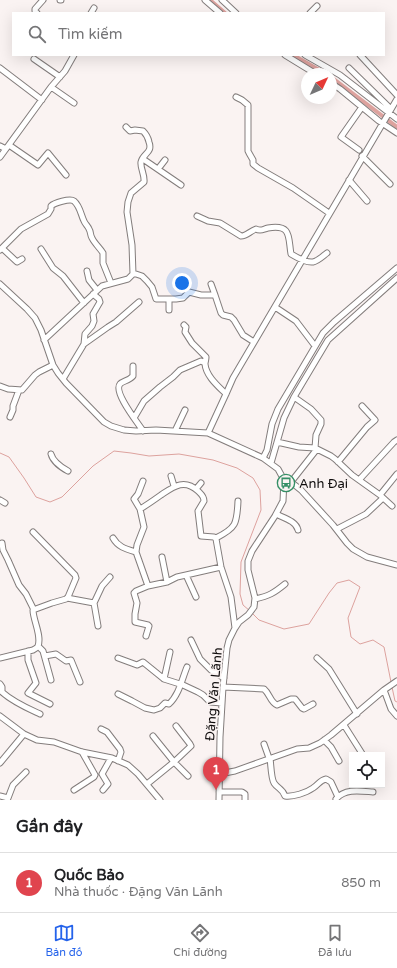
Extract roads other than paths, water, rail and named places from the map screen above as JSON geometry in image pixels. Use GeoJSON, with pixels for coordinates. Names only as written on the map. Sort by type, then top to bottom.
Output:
{"type":"FeatureCollection","features":[{"type":"Feature","properties":{"kind":"street"},"geometry":{"type":"LineString","coordinates":[[36,12],[35,9],[43,0]]}},
{"type":"Feature","properties":{"kind":"street"},"geometry":{"type":"LineString","coordinates":[[206,0],[219,12]]}},
{"type":"Feature","properties":{"kind":"street"},"geometry":{"type":"LineString","coordinates":[[222,0],[235,12]]}},
{"type":"Feature","properties":{"kind":"street"},"geometry":{"type":"LineString","coordinates":[[311,12],[317,6]]}},
{"type":"Feature","properties":{"kind":"street"},"geometry":{"type":"LineString","coordinates":[[0,157],[51,87],[70,65],[74,56]]}},
{"type":"Feature","properties":{"kind":"street"},"geometry":{"type":"LineString","coordinates":[[287,56],[306,68]]}},
{"type":"Feature","properties":{"kind":"street"},"geometry":{"type":"LineString","coordinates":[[307,56],[340,75],[386,116]]}},
{"type":"Feature","properties":{"kind":"street"},"geometry":{"type":"LineString","coordinates":[[361,56],[397,95]]}},
{"type":"Feature","properties":{"kind":"street"},"geometry":{"type":"LineString","coordinates":[[34,59],[60,77]]}},
{"type":"Feature","properties":{"kind":"street"},"geometry":{"type":"LineString","coordinates":[[0,68],[42,100]]}},
{"type":"Feature","properties":{"kind":"street"},"geometry":{"type":"LineString","coordinates":[[349,68],[397,132]]}},
{"type":"Feature","properties":{"kind":"street"},"geometry":{"type":"LineString","coordinates":[[51,87],[74,103]]}},
{"type":"Feature","properties":{"kind":"street"},"geometry":{"type":"LineString","coordinates":[[337,87],[362,107],[397,119]]}},
{"type":"Feature","properties":{"kind":"street"},"geometry":{"type":"LineString","coordinates":[[236,97],[248,106],[248,151],[253,160],[253,164],[329,213]]}},
{"type":"Feature","properties":{"kind":"street"},"geometry":{"type":"LineString","coordinates":[[208,433],[233,378],[397,98]]}},
{"type":"Feature","properties":{"kind":"street"},"geometry":{"type":"LineString","coordinates":[[359,150],[341,137],[362,107]]}},
{"type":"Feature","properties":{"kind":"street"},"geometry":{"type":"LineString","coordinates":[[44,340],[102,286],[128,279],[133,274],[132,245],[127,212],[128,202],[131,193],[144,182],[144,174],[141,164],[150,150],[150,147],[146,134],[143,131],[130,131],[126,127]]}},
{"type":"Feature","properties":{"kind":"street"},"geometry":{"type":"LineString","coordinates":[[0,146],[7,147],[38,165],[48,153],[66,175]]}},
{"type":"Feature","properties":{"kind":"street"},"geometry":{"type":"LineString","coordinates":[[362,156],[390,184]]}},
{"type":"Feature","properties":{"kind":"street"},"geometry":{"type":"LineString","coordinates":[[143,159],[181,185]]}},
{"type":"Feature","properties":{"kind":"street"},"geometry":{"type":"LineString","coordinates":[[158,169],[165,160]]}},
{"type":"Feature","properties":{"kind":"street"},"geometry":{"type":"LineString","coordinates":[[348,180],[367,201]]}},
{"type":"Feature","properties":{"kind":"street"},"geometry":{"type":"LineString","coordinates":[[22,259],[17,262],[1,249],[21,229],[48,214],[53,204],[73,200],[89,228],[93,240],[103,253],[103,262],[111,283]]}},
{"type":"Feature","properties":{"kind":"street"},"geometry":{"type":"LineString","coordinates":[[197,216],[208,221],[220,223],[241,236],[244,236],[256,229],[259,231],[274,228],[284,230],[287,232],[291,254],[308,261],[313,262],[327,253]]}},
{"type":"Feature","properties":{"kind":"street"},"geometry":{"type":"LineString","coordinates":[[41,249],[53,268],[62,276],[84,303]]}},
{"type":"Feature","properties":{"kind":"street"},"geometry":{"type":"LineString","coordinates":[[263,458],[267,450],[272,424],[278,409],[322,335],[334,322],[397,268]]}},
{"type":"Feature","properties":{"kind":"street"},"geometry":{"type":"LineString","coordinates":[[84,344],[85,334],[92,326],[94,321],[93,314],[100,302],[89,280],[87,271]]}},
{"type":"Feature","properties":{"kind":"street"},"geometry":{"type":"LineString","coordinates":[[133,274],[142,276],[152,286],[156,299],[169,300],[181,298],[189,292],[200,296],[215,295]]}},
{"type":"Feature","properties":{"kind":"street"},"geometry":{"type":"LineString","coordinates":[[271,463],[284,418],[294,397],[328,340],[397,278]]}},
{"type":"Feature","properties":{"kind":"street"},"geometry":{"type":"LineString","coordinates":[[0,284],[35,318],[53,365],[63,379],[107,424],[124,430],[208,433],[263,458],[278,469],[284,480],[282,500],[276,514],[252,551],[248,561],[248,570],[255,599],[271,595],[285,584]]}},
{"type":"Feature","properties":{"kind":"street"},"geometry":{"type":"LineString","coordinates":[[211,284],[221,313],[231,317],[243,335],[254,342]]}},
{"type":"Feature","properties":{"kind":"street"},"geometry":{"type":"LineString","coordinates":[[169,300],[169,310]]}},
{"type":"Feature","properties":{"kind":"street"},"geometry":{"type":"LineString","coordinates":[[63,379],[84,344],[116,322],[139,302]]}},
{"type":"Feature","properties":{"kind":"street"},"geometry":{"type":"LineString","coordinates":[[275,307],[296,321],[315,346]]}},
{"type":"Feature","properties":{"kind":"street"},"geometry":{"type":"LineString","coordinates":[[184,325],[186,327],[185,332],[192,343],[206,358],[205,363],[209,374],[214,382],[226,394]]}},
{"type":"Feature","properties":{"kind":"street"},"geometry":{"type":"LineString","coordinates":[[322,335],[328,340]]}},
{"type":"Feature","properties":{"kind":"street"},"geometry":{"type":"LineString","coordinates":[[134,418],[144,401],[180,370],[201,361],[205,363]]}},
{"type":"Feature","properties":{"kind":"street"},"geometry":{"type":"LineString","coordinates":[[0,386],[8,389],[22,390],[35,375],[53,365]]}},
{"type":"Feature","properties":{"kind":"street"},"geometry":{"type":"LineString","coordinates":[[133,366],[133,377],[122,382],[118,389],[122,400],[143,431]]}},
{"type":"Feature","properties":{"kind":"street"},"geometry":{"type":"LineString","coordinates":[[10,417],[20,390]]}},
{"type":"Feature","properties":{"kind":"street"},"geometry":{"type":"LineString","coordinates":[[291,482],[316,448],[316,435],[321,424],[321,420],[312,409],[294,397]]}},
{"type":"Feature","properties":{"kind":"street"},"geometry":{"type":"LineString","coordinates":[[338,462],[367,427],[375,420],[362,406]]}},
{"type":"Feature","properties":{"kind":"street"},"geometry":{"type":"LineString","coordinates":[[175,431],[185,410]]}},
{"type":"Feature","properties":{"kind":"street"},"geometry":{"type":"LineString","coordinates":[[359,480],[397,440]]}},
{"type":"Feature","properties":{"kind":"street"},"geometry":{"type":"LineString","coordinates":[[277,442],[299,447],[316,448],[331,456],[392,506]]}},
{"type":"Feature","properties":{"kind":"street"},"geometry":{"type":"LineString","coordinates":[[51,454],[52,458],[68,471]]}},
{"type":"Feature","properties":{"kind":"street"},"geometry":{"type":"LineString","coordinates":[[337,529],[366,514],[381,497],[397,474]]}},
{"type":"Feature","properties":{"kind":"street"},"geometry":{"type":"LineString","coordinates":[[171,476],[174,486]]}},
{"type":"Feature","properties":{"kind":"street"},"geometry":{"type":"LineString","coordinates":[[284,480],[291,482],[301,490],[337,529],[346,543],[359,553],[397,565]]}},
{"type":"Feature","properties":{"kind":"street"},"geometry":{"type":"LineString","coordinates":[[143,481],[134,500],[140,509],[144,527],[136,552],[148,586]]}},
{"type":"Feature","properties":{"kind":"street"},"geometry":{"type":"LineString","coordinates":[[196,489],[201,483]]}},
{"type":"Feature","properties":{"kind":"street"},"geometry":{"type":"LineString","coordinates":[[140,509],[174,486],[181,484],[190,485],[204,497],[204,501],[198,511],[201,536],[216,538],[232,528],[238,515],[238,501]]}},
{"type":"Feature","properties":{"kind":"street"},"geometry":{"type":"LineString","coordinates":[[276,514],[295,524],[298,530]]}},
{"type":"Feature","properties":{"kind":"street"},"geometry":{"type":"LineString","coordinates":[[33,532],[76,577],[67,598]]}},
{"type":"Feature","properties":{"kind":"street"},"geometry":{"type":"LineString","coordinates":[[113,538],[120,547],[136,552]]}},
{"type":"Feature","properties":{"kind":"street"},"geometry":{"type":"LineString","coordinates":[[216,538],[221,567],[231,598],[235,628]]}},
{"type":"Feature","properties":{"kind":"street"},"geometry":{"type":"LineString","coordinates":[[2,543],[3,550],[34,610],[32,612],[38,635],[38,646],[43,651],[45,656],[51,680]]}},
{"type":"Feature","properties":{"kind":"street"},"geometry":{"type":"LineString","coordinates":[[162,557],[167,582]]}},
{"type":"Feature","properties":{"kind":"street"},"geometry":{"type":"LineString","coordinates":[[146,636],[149,626],[135,622],[134,620],[137,602],[134,593],[138,589],[167,582],[177,577],[221,567]]}},
{"type":"Feature","properties":{"kind":"street"},"geometry":{"type":"LineString","coordinates":[[186,575],[196,597]]}},
{"type":"Feature","properties":{"kind":"street"},"geometry":{"type":"LineString","coordinates":[[98,626],[94,603],[102,586],[110,577]]}},
{"type":"Feature","properties":{"kind":"street"},"geometry":{"type":"LineString","coordinates":[[34,610],[67,598],[94,603]]}},
{"type":"Feature","properties":{"kind":"street","name":"Đặng Văn Lãnh"},"geometry":{"type":"LineString","coordinates":[[219,800],[222,703],[227,648],[235,628],[254,607],[255,599]]}},
{"type":"Feature","properties":{"kind":"street"},"geometry":{"type":"LineString","coordinates":[[191,640],[200,659],[211,670],[224,678]]}},
{"type":"Feature","properties":{"kind":"street"},"geometry":{"type":"LineString","coordinates":[[0,658],[28,652],[38,646]]}},
{"type":"Feature","properties":{"kind":"street"},"geometry":{"type":"LineString","coordinates":[[28,652],[28,660],[36,683],[28,693],[50,704]]}},
{"type":"Feature","properties":{"kind":"street"},"geometry":{"type":"LineString","coordinates":[[164,679],[170,652]]}},
{"type":"Feature","properties":{"kind":"street"},"geometry":{"type":"LineString","coordinates":[[45,656],[56,654],[63,660],[72,660],[80,682]]}},
{"type":"Feature","properties":{"kind":"street"},"geometry":{"type":"LineString","coordinates":[[118,658],[137,665],[143,662],[164,679],[180,684],[203,695],[210,702],[222,703]]}},
{"type":"Feature","properties":{"kind":"street"},"geometry":{"type":"LineString","coordinates":[[317,658],[330,669],[357,714]]}},
{"type":"Feature","properties":{"kind":"street"},"geometry":{"type":"LineString","coordinates":[[118,694],[145,708],[154,710],[160,708],[165,703],[169,704],[176,696],[187,667]]}},
{"type":"Feature","properties":{"kind":"street"},"geometry":{"type":"LineString","coordinates":[[219,774],[235,771],[297,749],[309,748],[324,740],[344,725],[384,690],[397,681]]}},
{"type":"Feature","properties":{"kind":"street"},"geometry":{"type":"LineString","coordinates":[[0,684],[2,687],[2,692],[6,696],[40,714]]}},
{"type":"Feature","properties":{"kind":"street"},"geometry":{"type":"LineString","coordinates":[[223,687],[264,689],[276,705],[291,699],[295,700],[304,709],[313,704]]}},
{"type":"Feature","properties":{"kind":"street"},"geometry":{"type":"LineString","coordinates":[[384,690],[391,709],[397,716]]}},
{"type":"Feature","properties":{"kind":"street"},"geometry":{"type":"LineString","coordinates":[[0,716],[24,734],[37,740],[54,742],[82,752],[118,760],[131,767],[160,800]]}},
{"type":"Feature","properties":{"kind":"street"},"geometry":{"type":"LineString","coordinates":[[344,725],[361,752]]}},
{"type":"Feature","properties":{"kind":"street"},"geometry":{"type":"LineString","coordinates":[[147,784],[191,746],[176,726]]}},
{"type":"Feature","properties":{"kind":"street"},"geometry":{"type":"LineString","coordinates":[[101,729],[107,732],[120,749],[121,752],[118,760]]}},
{"type":"Feature","properties":{"kind":"street"},"geometry":{"type":"LineString","coordinates":[[0,763],[24,734]]}},
{"type":"Feature","properties":{"kind":"street"},"geometry":{"type":"LineString","coordinates":[[153,736],[174,762],[188,776]]}},
{"type":"Feature","properties":{"kind":"street"},"geometry":{"type":"LineString","coordinates":[[324,740],[331,747],[339,761]]}},
{"type":"Feature","properties":{"kind":"street"},"geometry":{"type":"LineString","coordinates":[[264,744],[269,758],[273,781],[282,790],[285,796],[290,796],[313,789],[319,782],[326,778],[331,782],[337,799]]}},
{"type":"Feature","properties":{"kind":"street"},"geometry":{"type":"LineString","coordinates":[[82,752],[94,776]]}},
{"type":"Feature","properties":{"kind":"street"},"geometry":{"type":"LineString","coordinates":[[74,790],[94,776],[102,774],[111,758]]}},
{"type":"Feature","properties":{"kind":"street"},"geometry":{"type":"LineString","coordinates":[[0,796],[8,798],[13,785],[26,772]]}},
{"type":"Feature","properties":{"kind":"street"},"geometry":{"type":"LineString","coordinates":[[102,774],[108,784],[103,790]]}},
{"type":"Feature","properties":{"kind":"street"},"geometry":{"type":"LineString","coordinates":[[337,799],[339,795],[346,792],[357,790],[373,792]]}},
{"type":"Feature","properties":{"kind":"street"},"geometry":{"type":"LineString","coordinates":[[219,792],[242,792],[245,794],[245,800]]}},
{"type":"Feature","properties":{"kind":"waterway"},"geometry":{"type":"LineString","coordinates":[[210,0],[224,12]]}},
{"type":"Feature","properties":{"kind":"waterway"},"geometry":{"type":"LineString","coordinates":[[295,56],[316,68]]}},
{"type":"Feature","properties":{"kind":"waterway"},"geometry":{"type":"LineString","coordinates":[[337,82],[397,127]]}},
{"type":"Feature","properties":{"kind":"waterway"},"geometry":{"type":"LineString","coordinates":[[0,453],[9,457],[36,497],[50,502],[62,497],[93,466],[114,451],[149,456],[179,454],[213,460],[237,468],[253,478],[260,490],[261,510],[241,562],[240,594],[243,605],[250,611]]}},
{"type":"Feature","properties":{"kind":"waterway"},"geometry":{"type":"LineString","coordinates":[[252,613],[259,620],[284,629],[309,624],[337,583],[349,580],[360,587],[348,618],[351,637],[360,644],[373,640],[384,647],[391,682]]}},
{"type":"Feature","properties":{"kind":"waterway"},"geometry":{"type":"LineString","coordinates":[[392,687],[395,701],[397,702]]}},
{"type":"Feature","properties":{"kind":"place","name":"Anh Đại"},"geometry":{"type":"Point","coordinates":[286,483]}},
{"type":"Feature","properties":{"kind":"place","name":"Quốc Bảo"},"geometry":{"type":"Point","coordinates":[216,790]}}]}
